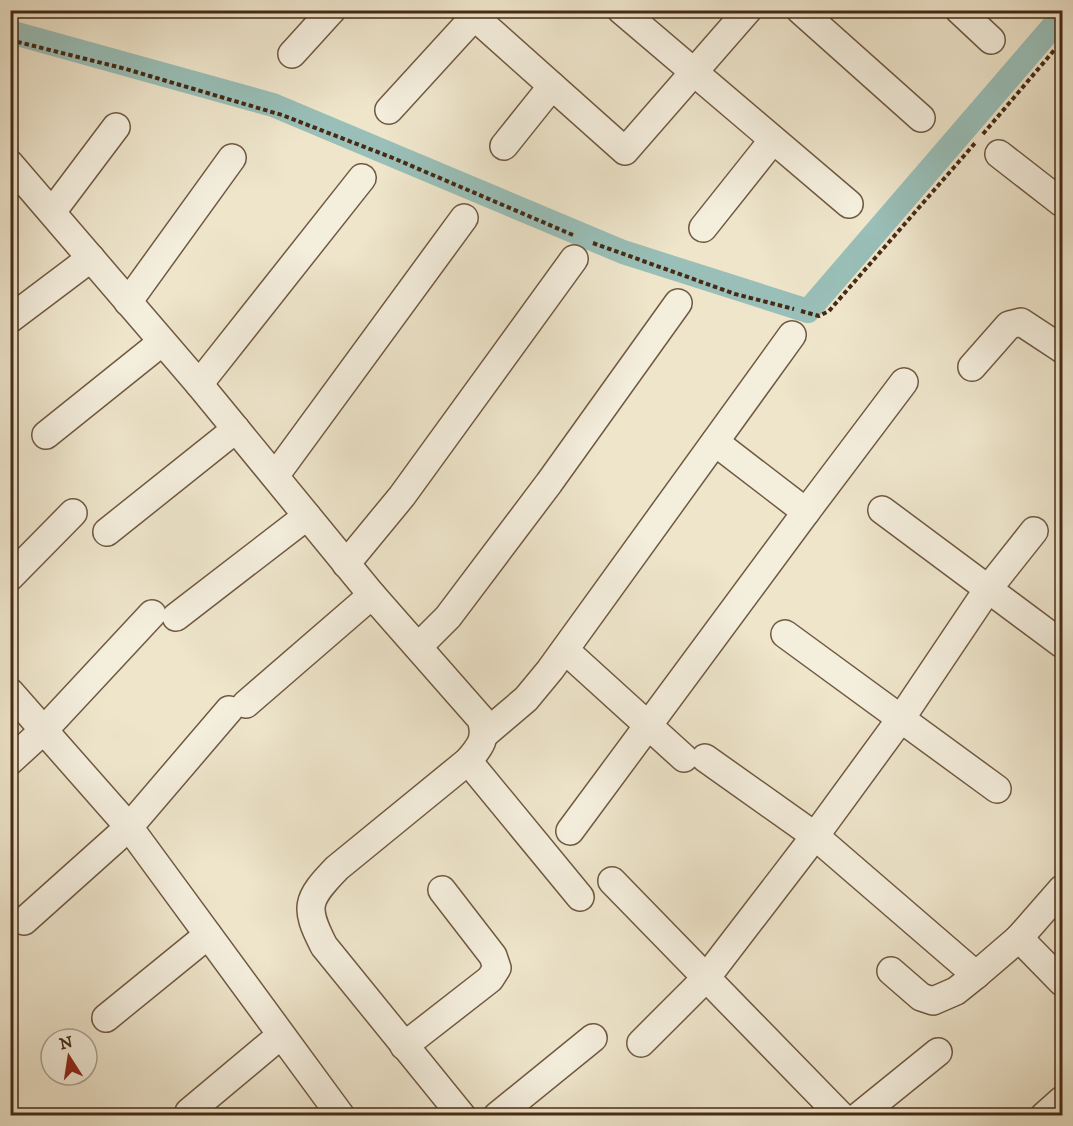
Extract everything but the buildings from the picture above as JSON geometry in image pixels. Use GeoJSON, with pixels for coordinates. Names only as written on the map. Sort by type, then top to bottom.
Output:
{"type":"FeatureCollection","features":[{"type":"Feature","properties":{"kind":"street"},"geometry":{"type":"LineString","coordinates":[[292,54],[332,10]]}},
{"type":"Feature","properties":{"kind":"street"},"geometry":{"type":"LineString","coordinates":[[621,10],[849,204]]}},
{"type":"Feature","properties":{"kind":"street"},"geometry":{"type":"LineString","coordinates":[[389,110],[471,14],[625,151],[748,10]]}},
{"type":"Feature","properties":{"kind":"street"},"geometry":{"type":"LineString","coordinates":[[800,10],[921,118]]}},
{"type":"Feature","properties":{"kind":"street"},"geometry":{"type":"LineString","coordinates":[[959,10],[991,40]]}},
{"type":"Feature","properties":{"kind":"street"},"geometry":{"type":"LineString","coordinates":[[504,146],[552,86]]}},
{"type":"Feature","properties":{"kind":"street"},"geometry":{"type":"LineString","coordinates":[[51,212],[116,127]]}},
{"type":"Feature","properties":{"kind":"street"},"geometry":{"type":"LineString","coordinates":[[703,228],[773,140]]}},
{"type":"Feature","properties":{"kind":"street"},"geometry":{"type":"LineString","coordinates":[[999,154],[1062,203]]}},
{"type":"Feature","properties":{"kind":"street"},"geometry":{"type":"LineString","coordinates":[[128,302],[232,158]]}},
{"type":"Feature","properties":{"kind":"street"},"geometry":{"type":"LineString","coordinates":[[12,168],[199,384],[372,595],[481,719],[486,733]]}},
{"type":"Feature","properties":{"kind":"street"},"geometry":{"type":"LineString","coordinates":[[199,384],[362,178]]}},
{"type":"Feature","properties":{"kind":"street"},"geometry":{"type":"LineString","coordinates":[[275,476],[465,218]]}},
{"type":"Feature","properties":{"kind":"street"},"geometry":{"type":"LineString","coordinates":[[346,564],[402,496],[579,245]]}},
{"type":"Feature","properties":{"kind":"street"},"geometry":{"type":"LineString","coordinates":[[10,319],[91,258]]}},
{"type":"Feature","properties":{"kind":"street"},"geometry":{"type":"LineString","coordinates":[[418,647],[448,616],[549,483],[678,303]]}},
{"type":"Feature","properties":{"kind":"street"},"geometry":{"type":"LineString","coordinates":[[972,367],[1009,325],[1021,322],[1062,349]]}},
{"type":"Feature","properties":{"kind":"street"},"geometry":{"type":"LineString","coordinates":[[462,1116],[324,946],[311,921],[311,903],[323,882],[337,868],[468,761],[481,747],[486,733],[526,699],[565,650],[792,335]]}},
{"type":"Feature","properties":{"kind":"street"},"geometry":{"type":"LineString","coordinates":[[46,435],[162,342]]}},
{"type":"Feature","properties":{"kind":"street"},"geometry":{"type":"LineString","coordinates":[[570,831],[904,382]]}},
{"type":"Feature","properties":{"kind":"street"},"geometry":{"type":"LineString","coordinates":[[107,532],[236,429]]}},
{"type":"Feature","properties":{"kind":"street"},"geometry":{"type":"LineString","coordinates":[[715,442],[806,512]]}},
{"type":"Feature","properties":{"kind":"street"},"geometry":{"type":"LineString","coordinates":[[882,510],[1062,644]]}},
{"type":"Feature","properties":{"kind":"street"},"geometry":{"type":"LineString","coordinates":[[10,577],[73,513]]}},
{"type":"Feature","properties":{"kind":"street"},"geometry":{"type":"LineString","coordinates":[[10,761],[164,616],[307,516]]}},
{"type":"Feature","properties":{"kind":"street"},"geometry":{"type":"LineString","coordinates":[[641,1043],[706,978],[815,836],[902,717],[988,589],[1034,531]]}},
{"type":"Feature","properties":{"kind":"street"},"geometry":{"type":"LineString","coordinates":[[24,921],[129,827],[237,707],[372,595]]}},
{"type":"Feature","properties":{"kind":"street"},"geometry":{"type":"LineString","coordinates":[[785,634],[998,789]]}},
{"type":"Feature","properties":{"kind":"street"},"geometry":{"type":"LineString","coordinates":[[565,650],[647,726],[815,836],[976,975]]}},
{"type":"Feature","properties":{"kind":"street"},"geometry":{"type":"LineString","coordinates":[[10,692],[129,827],[341,1116]]}},
{"type":"Feature","properties":{"kind":"street"},"geometry":{"type":"LineString","coordinates":[[468,761],[580,897]]}},
{"type":"Feature","properties":{"kind":"street"},"geometry":{"type":"LineString","coordinates":[[612,881],[841,1116]]}},
{"type":"Feature","properties":{"kind":"street"},"geometry":{"type":"LineString","coordinates":[[404,1046],[490,979],[497,968],[493,956],[442,890]]}},
{"type":"Feature","properties":{"kind":"street"},"geometry":{"type":"LineString","coordinates":[[891,971],[921,997],[933,1001],[956,991],[1019,938],[1062,890]]}},
{"type":"Feature","properties":{"kind":"street"},"geometry":{"type":"LineString","coordinates":[[106,1018],[208,935]]}},
{"type":"Feature","properties":{"kind":"street"},"geometry":{"type":"LineString","coordinates":[[1019,938],[1062,982]]}},
{"type":"Feature","properties":{"kind":"street"},"geometry":{"type":"LineString","coordinates":[[189,1112],[280,1035]]}},
{"type":"Feature","properties":{"kind":"street"},"geometry":{"type":"LineString","coordinates":[[497,1116],[593,1038]]}},
{"type":"Feature","properties":{"kind":"street"},"geometry":{"type":"LineString","coordinates":[[859,1116],[938,1052]]}},
{"type":"Feature","properties":{"kind":"street"},"geometry":{"type":"LineString","coordinates":[[1044,1116],[1062,1100]]}},
{"type":"Feature","properties":{"kind":"path"},"geometry":{"type":"LineString","coordinates":[[10,40],[126,69],[282,115],[393,158],[579,245],[735,294],[824,315],[1062,41]]}},
{"type":"Feature","properties":{"kind":"waterway"},"geometry":{"type":"LineString","coordinates":[[10,32],[273,105],[623,252],[808,311],[1062,16]]}}]}
